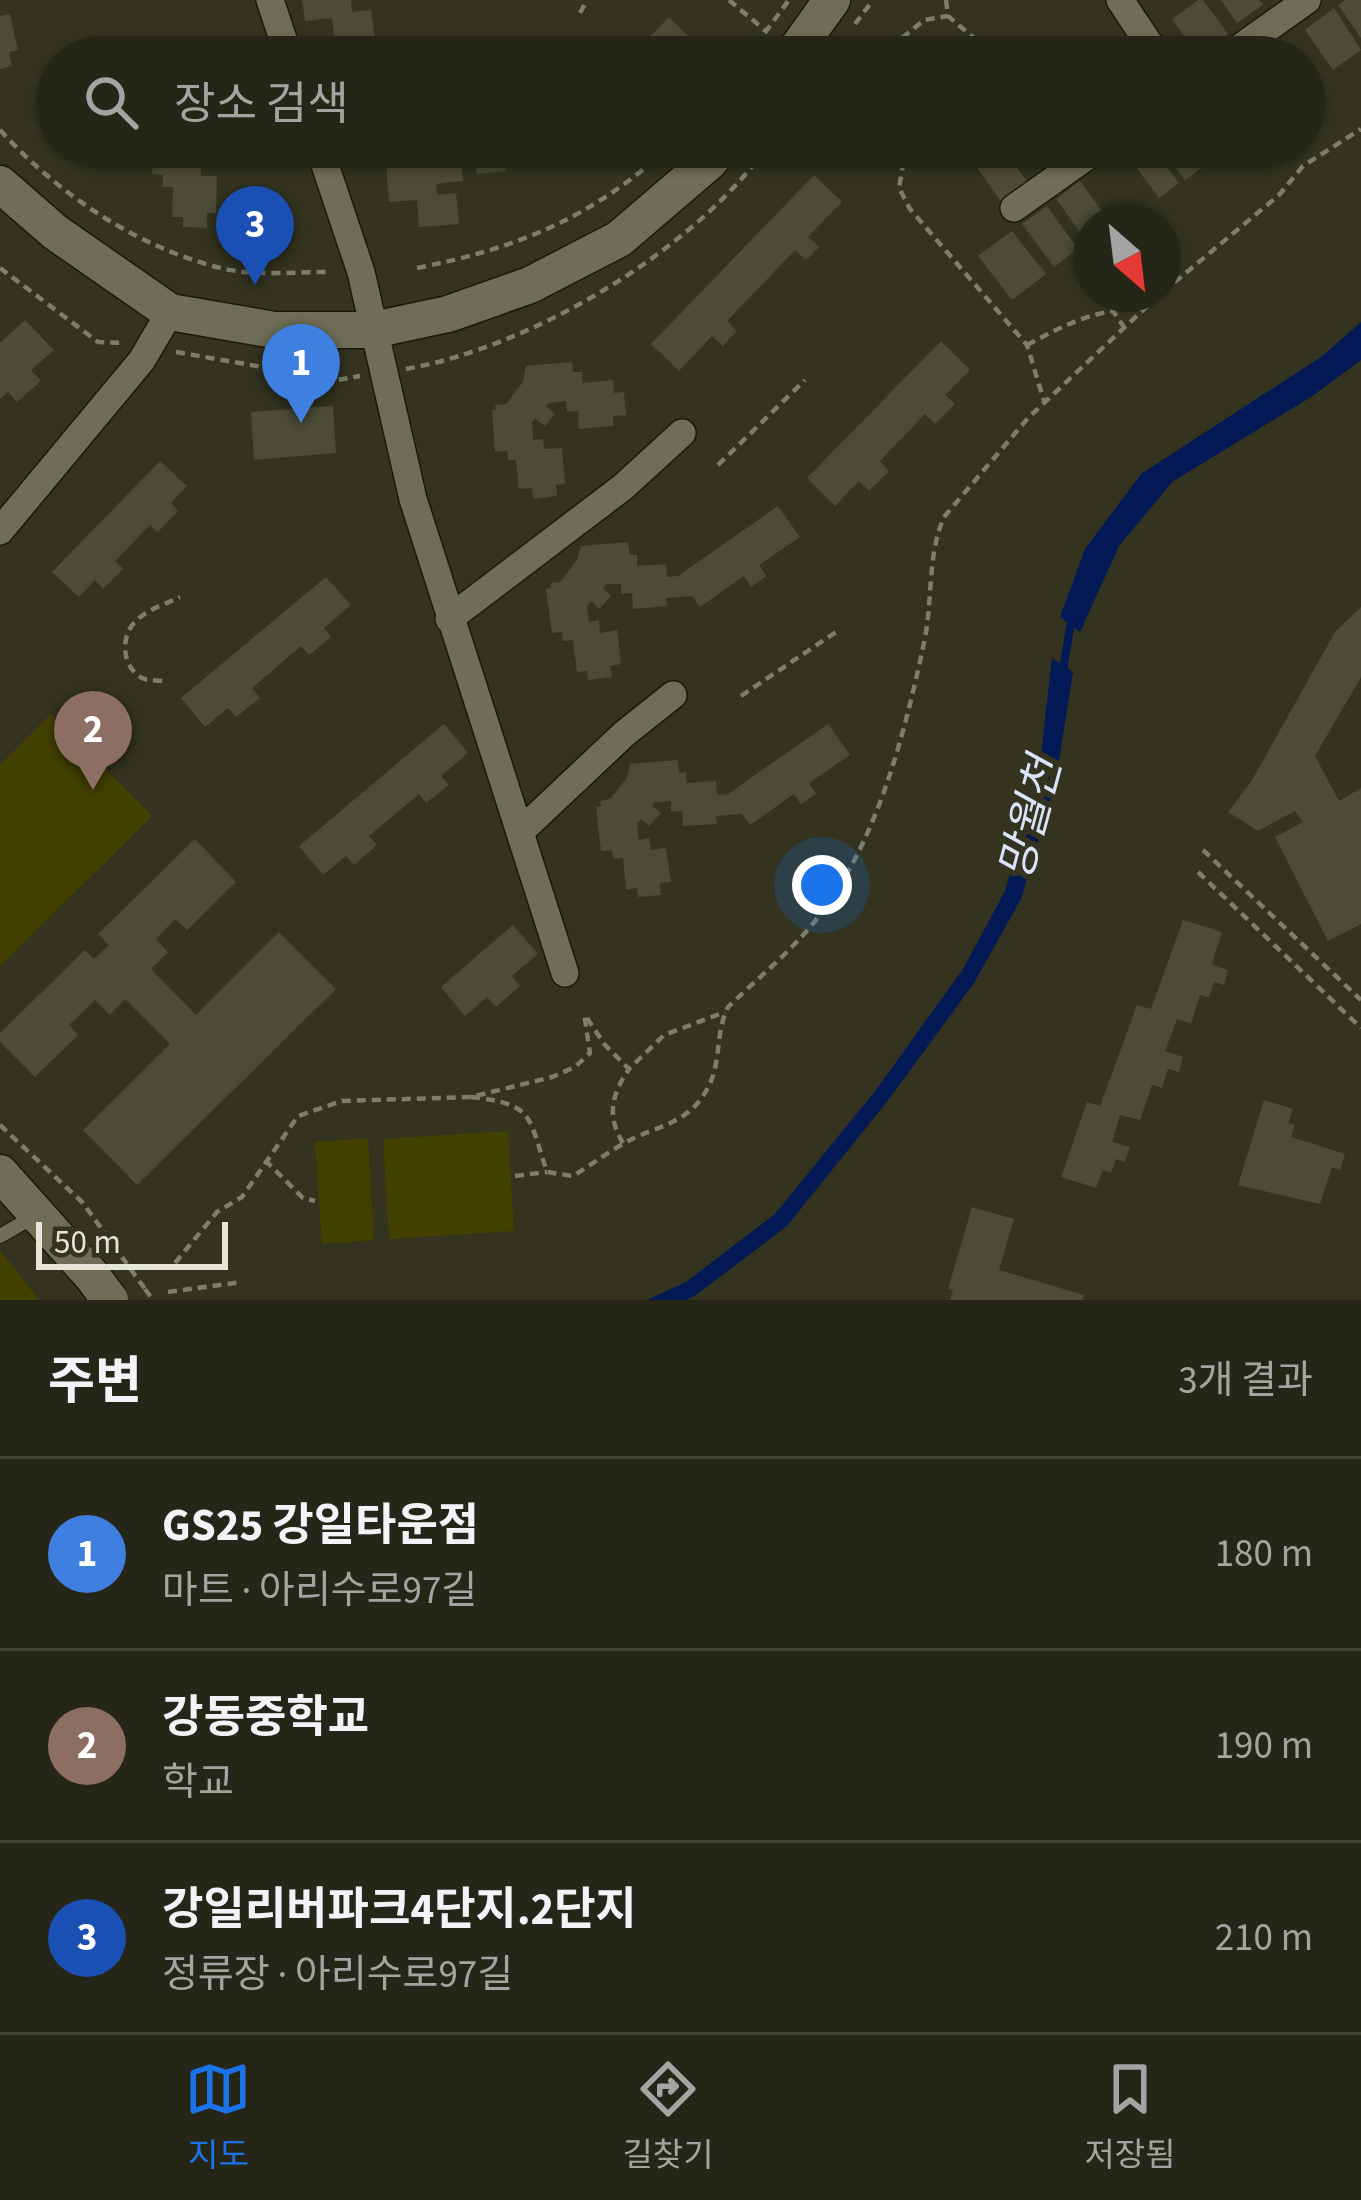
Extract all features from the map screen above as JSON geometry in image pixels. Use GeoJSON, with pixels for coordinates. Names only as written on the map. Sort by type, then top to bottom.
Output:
{"type":"FeatureCollection","features":[{"type":"Feature","properties":{"kind":"street"},"geometry":{"type":"LineString","coordinates":[[270,0],[282,36]]}},
{"type":"Feature","properties":{"kind":"street"},"geometry":{"type":"LineString","coordinates":[[796,36],[832,0]]}},
{"type":"Feature","properties":{"kind":"street"},"geometry":{"type":"LineString","coordinates":[[1120,0],[1144,36]]}},
{"type":"Feature","properties":{"kind":"street"},"geometry":{"type":"LineString","coordinates":[[1256,36],[1307,0]]}},
{"type":"Feature","properties":{"kind":"street"},"geometry":{"type":"LineString","coordinates":[[326,168],[361,272],[413,499],[565,974]]}},
{"type":"Feature","properties":{"kind":"street"},"geometry":{"type":"LineString","coordinates":[[0,184],[56,232],[170,312],[274,330],[373,330],[448,314],[530,286],[619,239],[701,168]]}},
{"type":"Feature","properties":{"kind":"street"},"geometry":{"type":"LineString","coordinates":[[1014,208],[1070,168]]}},
{"type":"Feature","properties":{"kind":"street"},"geometry":{"type":"LineString","coordinates":[[0,532],[152,345],[170,312]]}},
{"type":"Feature","properties":{"kind":"street"},"geometry":{"type":"LineString","coordinates":[[449,620],[623,487],[682,433]]}},
{"type":"Feature","properties":{"kind":"street"},"geometry":{"type":"LineString","coordinates":[[520,832],[624,734],[673,695]]}},
{"type":"Feature","properties":{"kind":"street"},"geometry":{"type":"LineString","coordinates":[[0,1173],[116,1289]]}},
{"type":"Feature","properties":{"kind":"lane"},"geometry":{"type":"LineString","coordinates":[[0,1236],[38,1214]]}},
{"type":"Feature","properties":{"kind":"path"},"geometry":{"type":"LineString","coordinates":[[580,13],[587,0]]}},
{"type":"Feature","properties":{"kind":"path"},"geometry":{"type":"LineString","coordinates":[[729,0],[770,36]]}},
{"type":"Feature","properties":{"kind":"path"},"geometry":{"type":"LineString","coordinates":[[785,36],[789,0]]}},
{"type":"Feature","properties":{"kind":"path"},"geometry":{"type":"LineString","coordinates":[[946,0],[948,16]]}},
{"type":"Feature","properties":{"kind":"path"},"geometry":{"type":"LineString","coordinates":[[905,36],[924,20],[948,16],[972,36]]}},
{"type":"Feature","properties":{"kind":"path"},"geometry":{"type":"LineString","coordinates":[[1325,152],[1361,129]]}},
{"type":"Feature","properties":{"kind":"path"},"geometry":{"type":"LineString","coordinates":[[0,130],[36,169],[87,207],[152,242],[229,270],[327,272]]}},
{"type":"Feature","properties":{"kind":"path"},"geometry":{"type":"LineString","coordinates":[[416,268],[539,236],[647,168]]}},
{"type":"Feature","properties":{"kind":"path"},"geometry":{"type":"LineString","coordinates":[[902,168],[899,188],[910,209],[1027,345],[1044,401]]}},
{"type":"Feature","properties":{"kind":"path"},"geometry":{"type":"LineString","coordinates":[[1181,277],[1279,195],[1301,168]]}},
{"type":"Feature","properties":{"kind":"path"},"geometry":{"type":"LineString","coordinates":[[0,268],[98,342],[152,345],[194,357],[337,380],[431,364]]}},
{"type":"Feature","properties":{"kind":"path"},"geometry":{"type":"LineString","coordinates":[[1027,345],[1095,314],[1113,311],[1124,327]]}},
{"type":"Feature","properties":{"kind":"path"},"geometry":{"type":"LineString","coordinates":[[514,1176],[547,1172],[573,1176],[623,1143],[661,1130],[699,1103],[712,1078],[725,1012],[818,919],[857,851],[906,723],[927,629],[936,535],[944,517],[1044,401],[1141,312]]}},
{"type":"Feature","properties":{"kind":"path"},"geometry":{"type":"LineString","coordinates":[[718,465],[805,380]]}},
{"type":"Feature","properties":{"kind":"path"},"geometry":{"type":"LineString","coordinates":[[162,681],[142,678],[131,666],[124,650],[128,630],[139,616],[180,597]]}},
{"type":"Feature","properties":{"kind":"path"},"geometry":{"type":"LineString","coordinates":[[741,696],[836,632]]}},
{"type":"Feature","properties":{"kind":"path"},"geometry":{"type":"LineString","coordinates":[[1203,850],[1361,1000]]}},
{"type":"Feature","properties":{"kind":"path"},"geometry":{"type":"LineString","coordinates":[[1198,872],[1361,1028]]}},
{"type":"Feature","properties":{"kind":"path"},"geometry":{"type":"LineString","coordinates":[[623,1143],[616,1132],[612,1097],[629,1069],[664,1035],[725,1012]]}},
{"type":"Feature","properties":{"kind":"path"},"geometry":{"type":"LineString","coordinates":[[471,1097],[574,1067],[590,1053],[584,1013],[605,1046],[629,1069]]}},
{"type":"Feature","properties":{"kind":"path"},"geometry":{"type":"LineString","coordinates":[[175,1263],[217,1212],[242,1197],[298,1116],[342,1101],[471,1097],[511,1102],[522,1108],[547,1172]]}},
{"type":"Feature","properties":{"kind":"path"},"geometry":{"type":"LineString","coordinates":[[0,1125],[82,1202],[116,1289],[152,1300]]}},
{"type":"Feature","properties":{"kind":"path"},"geometry":{"type":"LineString","coordinates":[[265,1160],[303,1198],[315,1201]]}},
{"type":"Feature","properties":{"kind":"path"},"geometry":{"type":"LineString","coordinates":[[168,1292],[242,1282]]}},
{"type":"Feature","properties":{"kind":"shaded area"},"geometry":{"type":"Polygon","coordinates":[[[51,714],[152,816],[0,966],[0,765],[51,714]]]}},
{"type":"Feature","properties":{"kind":"shaded area"},"geometry":{"type":"Polygon","coordinates":[[[508,1131],[514,1231],[389,1239],[383,1139],[508,1131]]]}},
{"type":"Feature","properties":{"kind":"shaded area"},"geometry":{"type":"Polygon","coordinates":[[[368,1138],[374,1240],[322,1244],[315,1142],[368,1138]]]}},
{"type":"Feature","properties":{"kind":"shaded area"},"geometry":{"type":"Polygon","coordinates":[[[0,1250],[39,1300],[0,1300],[0,1250]]]}},
{"type":"Feature","properties":{"kind":"water"},"geometry":{"type":"Polygon","coordinates":[[[1361,322],[1361,360],[1311,397],[1172,482],[1119,546],[1080,632],[1060,617],[1085,549],[1141,474],[1321,357],[1361,322]]]}},
{"type":"Feature","properties":{"kind":"water"},"geometry":{"type":"Polygon","coordinates":[[[1052,658],[1073,672],[1056,780],[1021,899],[974,983],[787,1226],[696,1295],[686,1300],[647,1300],[686,1282],[775,1214],[876,1090],[963,969],[1005,891],[1039,772],[1052,658]]]}},
{"type":"Feature","properties":{"kind":"building"},"geometry":{"type":"Polygon","coordinates":[[[302,0],[351,0],[352,12],[371,10],[374,36],[334,36],[332,18],[305,21],[302,0]]]}},
{"type":"Feature","properties":{"kind":"building"},"geometry":{"type":"Polygon","coordinates":[[[1203,0],[1228,34],[1184,36],[1172,19],[1203,0]]]}},
{"type":"Feature","properties":{"kind":"building"},"geometry":{"type":"Polygon","coordinates":[[[1221,0],[1259,0],[1263,5],[1237,23],[1221,0]]]}},
{"type":"Feature","properties":{"kind":"building"},"geometry":{"type":"Polygon","coordinates":[[[1361,0],[1361,38],[1338,5],[1361,0]]]}},
{"type":"Feature","properties":{"kind":"building"},"geometry":{"type":"Polygon","coordinates":[[[1334,8],[1361,50],[1333,70],[1325,59],[1325,36],[1309,36],[1305,30],[1334,8]]]}},
{"type":"Feature","properties":{"kind":"building"},"geometry":{"type":"Polygon","coordinates":[[[10,14],[18,50],[9,52],[12,66],[0,69],[0,16],[10,14]]]}},
{"type":"Feature","properties":{"kind":"building"},"geometry":{"type":"Polygon","coordinates":[[[669,17],[688,36],[650,36],[669,17]]]}},
{"type":"Feature","properties":{"kind":"building"},"geometry":{"type":"Polygon","coordinates":[[[152,168],[201,168],[201,176],[217,176],[216,213],[207,213],[207,228],[183,227],[183,217],[172,217],[173,187],[163,187],[163,175],[152,174],[152,168]]]}},
{"type":"Feature","properties":{"kind":"building"},"geometry":{"type":"Polygon","coordinates":[[[386,168],[462,168],[463,181],[436,184],[437,195],[456,193],[459,224],[419,227],[417,200],[389,202],[386,168]]]}},
{"type":"Feature","properties":{"kind":"building"},"geometry":{"type":"Polygon","coordinates":[[[476,168],[506,168],[506,171],[477,174],[476,168]]]}},
{"type":"Feature","properties":{"kind":"building"},"geometry":{"type":"Polygon","coordinates":[[[977,168],[1018,168],[1028,183],[1001,202],[977,168]]]}},
{"type":"Feature","properties":{"kind":"building"},"geometry":{"type":"Polygon","coordinates":[[[1136,168],[1168,168],[1179,183],[1159,198],[1136,168]]]}},
{"type":"Feature","properties":{"kind":"building"},"geometry":{"type":"Polygon","coordinates":[[[1176,168],[1201,168],[1185,180],[1176,168]]]}},
{"type":"Feature","properties":{"kind":"building"},"geometry":{"type":"Polygon","coordinates":[[[814,175],[842,202],[808,237],[819,247],[806,260],[795,250],[727,321],[737,331],[723,346],[712,336],[679,371],[651,344],[814,175]]]}},
{"type":"Feature","properties":{"kind":"building"},"geometry":{"type":"Polygon","coordinates":[[[1080,181],[1097,204],[1073,204],[1073,223],[1056,199],[1080,181]]]}},
{"type":"Feature","properties":{"kind":"building"},"geometry":{"type":"Polygon","coordinates":[[[1047,206],[1073,242],[1073,253],[1054,267],[1022,224],[1047,206]]]}},
{"type":"Feature","properties":{"kind":"building"},"geometry":{"type":"Polygon","coordinates":[[[1012,231],[1046,274],[1012,300],[978,256],[1012,231]]]}},
{"type":"Feature","properties":{"kind":"building"},"geometry":{"type":"Polygon","coordinates":[[[25,320],[54,350],[31,370],[41,381],[17,402],[8,392],[0,399],[0,343],[25,320]]]}},
{"type":"Feature","properties":{"kind":"building"},"geometry":{"type":"Polygon","coordinates":[[[941,341],[970,370],[945,395],[955,404],[935,424],[925,414],[880,461],[889,471],[869,491],[859,481],[835,506],[807,478],[941,341]]]}},
{"type":"Feature","properties":{"kind":"building"},"geometry":{"type":"Polygon","coordinates":[[[572,362],[573,372],[582,372],[583,383],[613,380],[614,393],[624,392],[626,415],[613,416],[613,426],[579,429],[578,411],[567,412],[566,401],[549,403],[546,406],[555,414],[545,426],[535,419],[532,422],[533,440],[543,439],[544,449],[562,448],[565,484],[556,485],[557,496],[533,499],[532,488],[519,489],[516,460],[508,460],[507,451],[495,452],[492,410],[506,404],[523,382],[526,366],[572,362]]]}},
{"type":"Feature","properties":{"kind":"building"},"geometry":{"type":"Polygon","coordinates":[[[333,406],[336,453],[254,460],[251,412],[333,406]]]}},
{"type":"Feature","properties":{"kind":"building"},"geometry":{"type":"Polygon","coordinates":[[[160,461],[187,486],[171,503],[178,511],[158,532],[150,525],[115,561],[123,569],[103,589],[95,580],[79,597],[52,572],[160,461]]]}},
{"type":"Feature","properties":{"kind":"building"},"geometry":{"type":"Polygon","coordinates":[[[778,506],[800,537],[759,565],[766,576],[751,587],[744,576],[700,607],[692,596],[666,598],[667,606],[633,609],[632,593],[621,594],[621,584],[606,584],[603,588],[611,596],[599,609],[591,601],[589,622],[599,620],[600,633],[617,630],[621,664],[610,666],[612,677],[588,680],[587,671],[577,672],[573,640],[563,641],[562,632],[552,633],[546,589],[560,582],[581,546],[628,542],[630,555],[637,555],[637,566],[666,564],[667,577],[678,576],[778,506]]]}},
{"type":"Feature","properties":{"kind":"building"},"geometry":{"type":"Polygon","coordinates":[[[326,577],[351,605],[324,628],[331,637],[309,655],[301,646],[252,688],[260,698],[236,717],[228,708],[205,727],[181,698],[326,577]]]}},
{"type":"Feature","properties":{"kind":"building"},"geometry":{"type":"Polygon","coordinates":[[[1361,607],[1361,677],[1315,756],[1339,801],[1361,788],[1361,924],[1328,941],[1275,837],[1303,822],[1295,811],[1258,831],[1228,812],[1251,782],[1335,632],[1361,607]]]}},
{"type":"Feature","properties":{"kind":"building"},"geometry":{"type":"Polygon","coordinates":[[[444,724],[468,753],[441,776],[449,785],[426,803],[419,794],[369,836],[377,845],[354,865],[346,856],[323,875],[299,846],[444,724]]]}},
{"type":"Feature","properties":{"kind":"building"},"geometry":{"type":"Polygon","coordinates":[[[828,724],[850,755],[809,783],[816,794],[801,804],[794,794],[750,825],[742,814],[716,816],[717,824],[683,826],[682,811],[671,812],[671,801],[655,802],[652,806],[661,813],[649,826],[641,819],[637,823],[639,840],[649,838],[651,850],[666,848],[671,882],[660,883],[661,895],[638,897],[637,888],[626,890],[623,858],[613,859],[612,850],[601,851],[596,807],[610,799],[627,778],[630,764],[678,760],[679,773],[686,772],[687,783],[716,781],[717,795],[728,794],[828,724]]]}},
{"type":"Feature","properties":{"kind":"building"},"geometry":{"type":"Polygon","coordinates":[[[195,839],[236,882],[187,930],[175,919],[156,939],[168,952],[151,969],[196,1015],[279,932],[336,989],[137,1185],[83,1130],[170,1044],[125,999],[110,1015],[95,1000],[69,1025],[78,1035],[35,1077],[0,1042],[0,1033],[85,950],[94,959],[109,945],[98,934],[195,839]]]}},
{"type":"Feature","properties":{"kind":"building"},"geometry":{"type":"Polygon","coordinates":[[[1183,920],[1222,932],[1212,964],[1228,970],[1224,985],[1214,982],[1209,998],[1200,995],[1191,1024],[1177,1019],[1165,1051],[1183,1057],[1179,1072],[1168,1069],[1162,1088],[1152,1085],[1140,1120],[1120,1115],[1112,1142],[1130,1147],[1125,1162],[1116,1159],[1111,1173],[1103,1170],[1096,1188],[1061,1177],[1087,1102],[1100,1106],[1137,1005],[1151,1009],[1183,920]]]}},
{"type":"Feature","properties":{"kind":"building"},"geometry":{"type":"Polygon","coordinates":[[[513,925],[538,954],[512,976],[520,986],[496,1007],[487,997],[465,1016],[441,987],[513,925]]]}},
{"type":"Feature","properties":{"kind":"building"},"geometry":{"type":"Polygon","coordinates":[[[1264,1100],[1293,1109],[1288,1123],[1295,1125],[1291,1137],[1345,1154],[1340,1170],[1332,1167],[1320,1204],[1238,1185],[1264,1100]]]}},
{"type":"Feature","properties":{"kind":"building"},"geometry":{"type":"Polygon","coordinates":[[[972,1207],[1014,1219],[999,1270],[1084,1295],[1082,1300],[950,1300],[953,1290],[948,1289],[972,1207]]]}},
{"type":"Feature","properties":{"kind":"waterway","name":"망월천"},"geometry":{"type":"LineString","coordinates":[[1063,671],[1072,615]]}},
{"type":"Feature","properties":{"kind":"place","name":"강일리버파크4단지.2단지"},"geometry":{"type":"Point","coordinates":[255,285]}},
{"type":"Feature","properties":{"kind":"place","name":"GS25 강일타운점"},"geometry":{"type":"Point","coordinates":[301,423]}},
{"type":"Feature","properties":{"kind":"place","name":"강동중학교"},"geometry":{"type":"Point","coordinates":[93,790]}}]}
